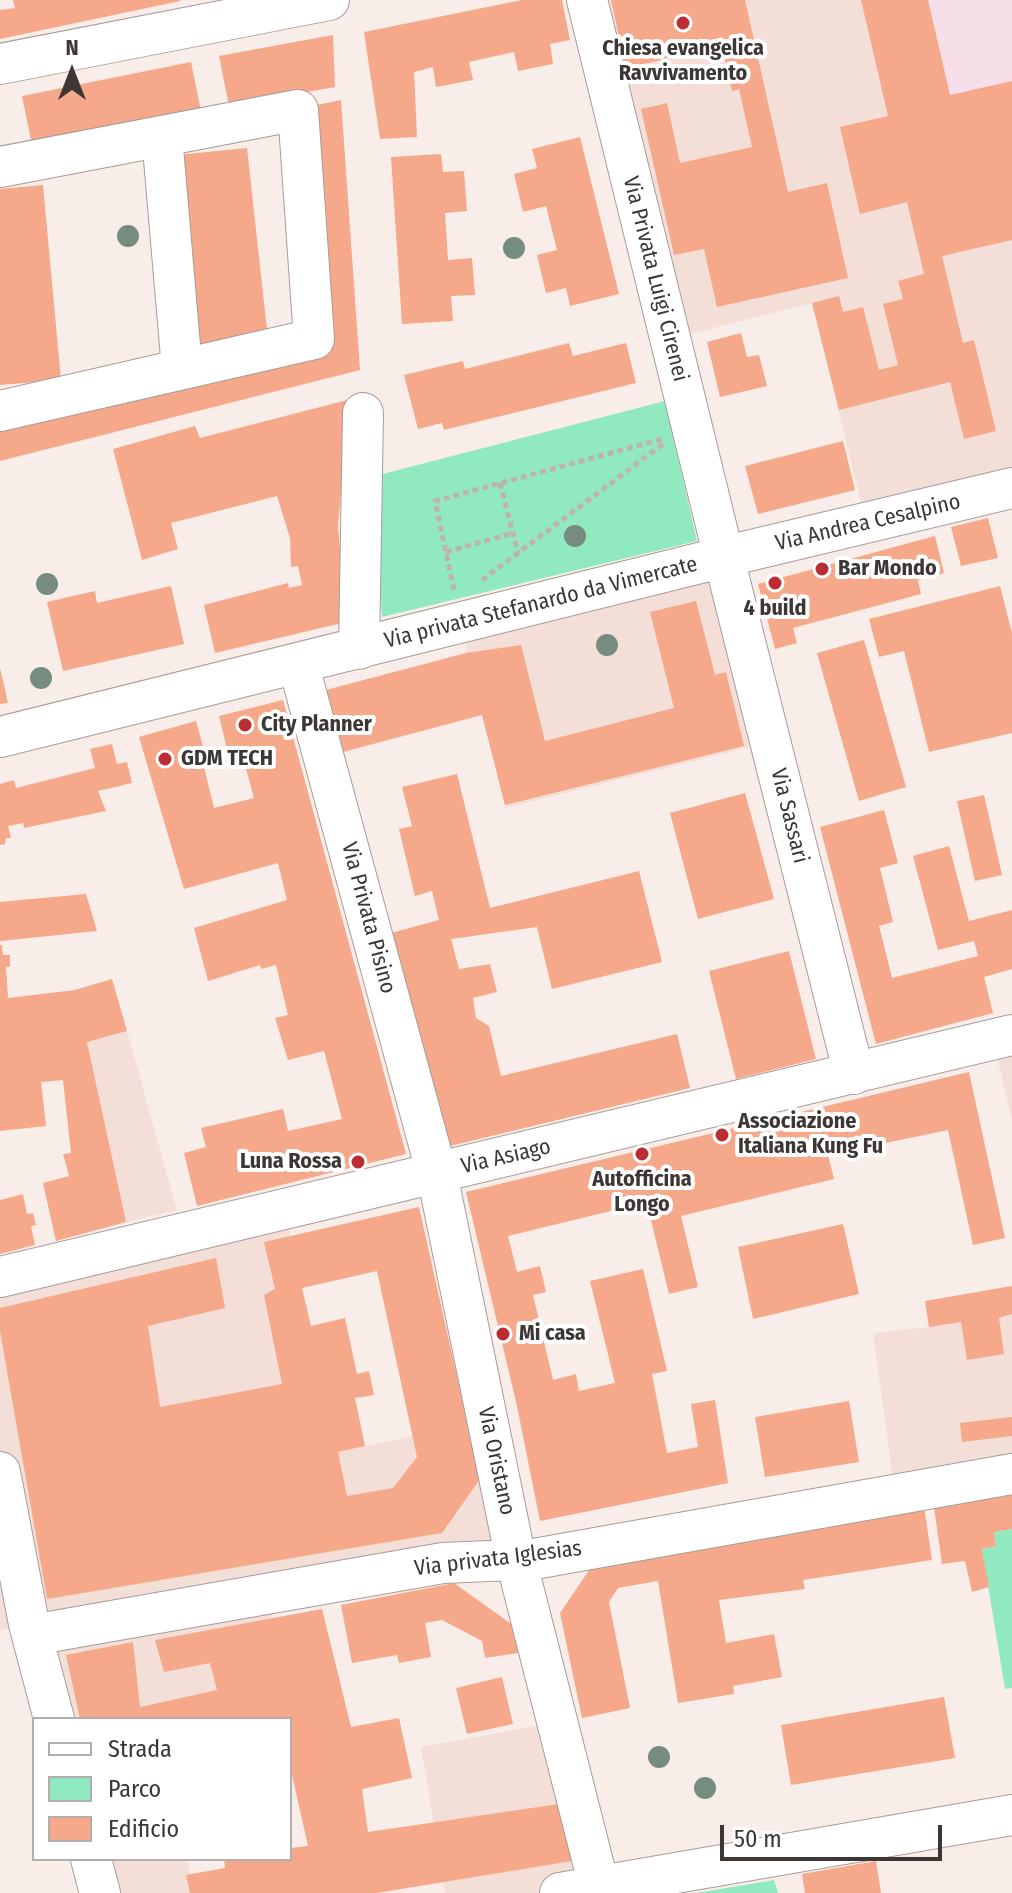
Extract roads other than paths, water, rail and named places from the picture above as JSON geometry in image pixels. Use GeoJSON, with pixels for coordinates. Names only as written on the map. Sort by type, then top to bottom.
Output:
{"type":"FeatureCollection","features":[{"type":"Feature","properties":{"kind":"street"},"geometry":{"type":"LineString","coordinates":[[0,64],[329,0]]}},
{"type":"Feature","properties":{"kind":"street","name":"Via Privata Luigi Cirenei"},"geometry":{"type":"LineString","coordinates":[[587,0],[724,557]]}},
{"type":"Feature","properties":{"kind":"street"},"geometry":{"type":"LineString","coordinates":[[0,167],[298,110],[314,339],[0,411]]}},
{"type":"Feature","properties":{"kind":"street"},"geometry":{"type":"LineString","coordinates":[[162,136],[182,369]]}},
{"type":"Feature","properties":{"kind":"street","name":"Via privata Stefanardo da Vimercate"},"geometry":{"type":"LineString","coordinates":[[359,649],[363,413]]}},
{"type":"Feature","properties":{"kind":"street","name":"Via Andrea Cesalpino"},"geometry":{"type":"LineString","coordinates":[[724,557],[1012,488]]}},
{"type":"Feature","properties":{"kind":"street","name":"Via privata Stefanardo da Vimercate"},"geometry":{"type":"LineString","coordinates":[[0,737],[724,557]]}},
{"type":"Feature","properties":{"kind":"street","name":"Via Sassari"},"geometry":{"type":"LineString","coordinates":[[724,557],[854,1074]]}},
{"type":"Feature","properties":{"kind":"street","name":"Via Privata Pisino"},"geometry":{"type":"LineString","coordinates":[[298,663],[437,1174]]}},
{"type":"Feature","properties":{"kind":"street","name":"Via Asiago"},"geometry":{"type":"LineString","coordinates":[[0,1277],[1012,1035]]}},
{"type":"Feature","properties":{"kind":"street","name":"Via Oristano"},"geometry":{"type":"LineString","coordinates":[[437,1174],[516,1560],[599,1886]]}},
{"type":"Feature","properties":{"kind":"street"},"geometry":{"type":"LineString","coordinates":[[0,1472],[32,1635],[53,1717]]}},
{"type":"Feature","properties":{"kind":"street","name":"Via privata Iglesias"},"geometry":{"type":"LineString","coordinates":[[32,1635],[443,1563],[516,1560],[1012,1474]]}},
{"type":"Feature","properties":{"kind":"street"},"geometry":{"type":"LineString","coordinates":[[560,1893],[1012,1815]]}},
{"type":"Feature","properties":{"kind":"street"},"geometry":{"type":"LineString","coordinates":[[92,1861],[100,1893]]}},
{"type":"Feature","properties":{"kind":"place","name":"Chiesa evangelica Ravvivamento"},"geometry":{"type":"Point","coordinates":[683,23]}},
{"type":"Feature","properties":{"kind":"place","name":"Bar Mondo"},"geometry":{"type":"Point","coordinates":[822,569]}},
{"type":"Feature","properties":{"kind":"place","name":"4 build"},"geometry":{"type":"Point","coordinates":[775,583]}},
{"type":"Feature","properties":{"kind":"place","name":"City Planner"},"geometry":{"type":"Point","coordinates":[245,725]}},
{"type":"Feature","properties":{"kind":"place","name":"GDM TECH"},"geometry":{"type":"Point","coordinates":[165,759]}},
{"type":"Feature","properties":{"kind":"place","name":"Associazione Italiana Kung Fu"},"geometry":{"type":"Point","coordinates":[722,1135]}},
{"type":"Feature","properties":{"kind":"place","name":"Autofficina Longo"},"geometry":{"type":"Point","coordinates":[642,1154]}},
{"type":"Feature","properties":{"kind":"place","name":"Luna Rossa"},"geometry":{"type":"Point","coordinates":[358,1162]}},
{"type":"Feature","properties":{"kind":"place","name":"Mi casa"},"geometry":{"type":"Point","coordinates":[503,1334]}}]}
